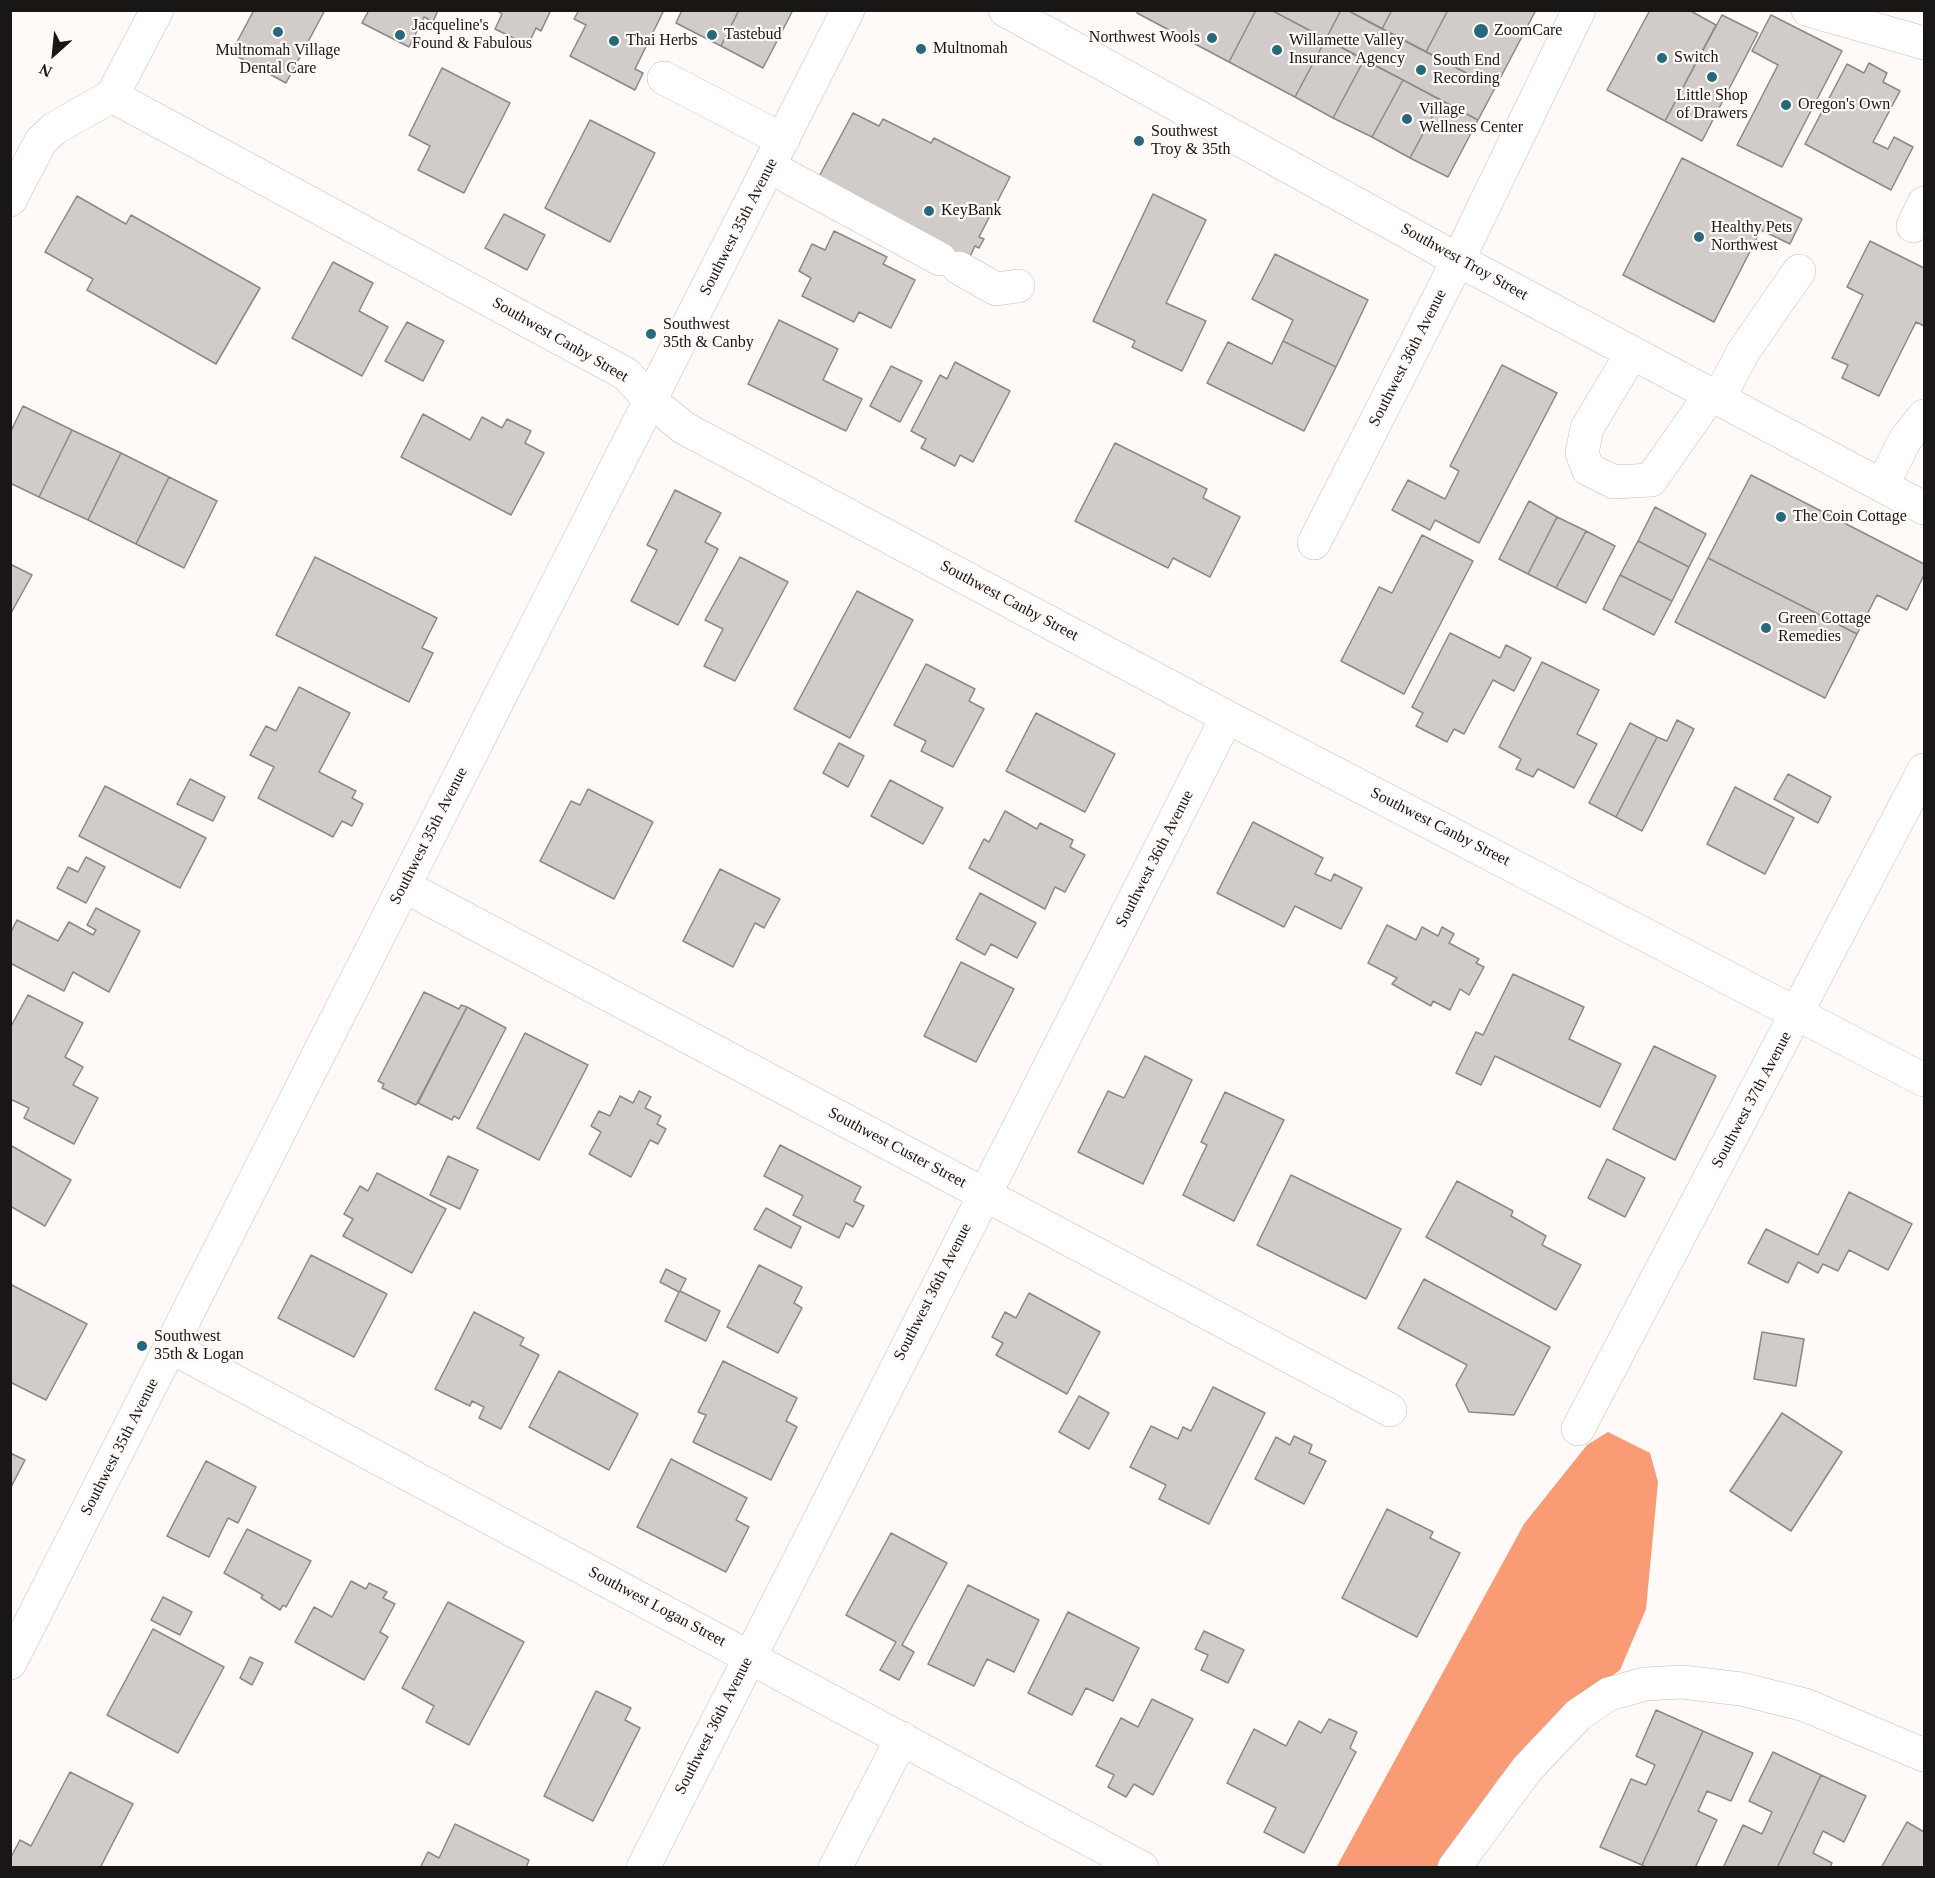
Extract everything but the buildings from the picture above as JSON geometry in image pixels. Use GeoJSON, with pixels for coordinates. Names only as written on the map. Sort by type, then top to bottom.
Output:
{"type":"FeatureCollection","features":[{"type":"Feature","properties":{"kind":"street"},"geometry":{"type":"LineString","coordinates":[[10,200],[41,141],[55,128],[112,96],[157,10]]}},
{"type":"Feature","properties":{"kind":"street","name":"Southwest 35th Avenue"},"geometry":{"type":"LineString","coordinates":[[10,1663],[848,10]]}},
{"type":"Feature","properties":{"kind":"street","name":"Southwest Troy Street"},"geometry":{"type":"LineString","coordinates":[[1005,10],[1458,260],[1924,508]]}},
{"type":"Feature","properties":{"kind":"street","name":"Southwest 36th Avenue"},"geometry":{"type":"LineString","coordinates":[[1314,543],[1458,260],[1579,10]]}},
{"type":"Feature","properties":{"kind":"street"},"geometry":{"type":"LineString","coordinates":[[1808,10],[1924,43]]}},
{"type":"Feature","properties":{"kind":"street"},"geometry":{"type":"LineString","coordinates":[[664,78],[776,154],[949,264],[996,289],[1018,286]]}},
{"type":"Feature","properties":{"kind":"street","name":"Southwest Canby Street"},"geometry":{"type":"LineString","coordinates":[[112,96],[626,374],[651,401],[684,428],[1227,717],[1798,1012],[1924,1080]]}},
{"type":"Feature","properties":{"kind":"street"},"geometry":{"type":"LineString","coordinates":[[1632,353],[1587,428],[1582,453],[1588,469],[1614,482],[1651,480],[1715,396],[1799,271]]}},
{"type":"Feature","properties":{"kind":"street"},"geometry":{"type":"LineString","coordinates":[[1882,486],[1905,440],[1924,416]]}},
{"type":"Feature","properties":{"kind":"street","name":"Southwest 36th Avenue"},"geometry":{"type":"LineString","coordinates":[[643,1868],[1227,717]]}},
{"type":"Feature","properties":{"kind":"street","name":"Southwest 37th Avenue"},"geometry":{"type":"LineString","coordinates":[[1578,1429],[1924,770]]}},
{"type":"Feature","properties":{"kind":"street","name":"Southwest Custer Street"},"geometry":{"type":"LineString","coordinates":[[404,886],[1390,1410]]}},
{"type":"Feature","properties":{"kind":"street","name":"Southwest Logan Street"},"geometry":{"type":"LineString","coordinates":[[171,1347],[1142,1868]]}},
{"type":"Feature","properties":{"kind":"street"},"geometry":{"type":"LineString","coordinates":[[1454,1868],[1527,1769],[1578,1714],[1609,1694],[1645,1684],[1682,1682],[1741,1689],[1805,1705],[1924,1755]]}},
{"type":"Feature","properties":{"kind":"street"},"geometry":{"type":"LineString","coordinates":[[835,1868],[902,1738]]}},
{"type":"Feature","properties":{"kind":"shaded area"},"geometry":{"type":"Polygon","coordinates":[[[1608,1432],[1650,1453],[1658,1482],[1646,1609],[1620,1670],[1554,1718],[1499,1778],[1437,1867],[1336,1868],[1524,1524],[1587,1445],[1608,1432]]]}},
{"type":"Feature","properties":{"kind":"place","name":"ZoomCare"},"geometry":{"type":"Point","coordinates":[1481,31]}},
{"type":"Feature","properties":{"kind":"place","name":"Multnomah Village Dental Care"},"geometry":{"type":"Point","coordinates":[278,32]}},
{"type":"Feature","properties":{"kind":"place","name":"Jacqueline's Found & Fabulous"},"geometry":{"type":"Point","coordinates":[400,35]}},
{"type":"Feature","properties":{"kind":"place","name":"Tastebud"},"geometry":{"type":"Point","coordinates":[712,35]}},
{"type":"Feature","properties":{"kind":"place","name":"Northwest Wools"},"geometry":{"type":"Point","coordinates":[1212,38]}},
{"type":"Feature","properties":{"kind":"place","name":"Thai Herbs"},"geometry":{"type":"Point","coordinates":[614,41]}},
{"type":"Feature","properties":{"kind":"place","name":"Multnomah"},"geometry":{"type":"Point","coordinates":[921,49]}},
{"type":"Feature","properties":{"kind":"place","name":"Willamette Valley Insurance Agency"},"geometry":{"type":"Point","coordinates":[1277,50]}},
{"type":"Feature","properties":{"kind":"place","name":"Switch"},"geometry":{"type":"Point","coordinates":[1662,58]}},
{"type":"Feature","properties":{"kind":"place","name":"South End Recording"},"geometry":{"type":"Point","coordinates":[1421,70]}},
{"type":"Feature","properties":{"kind":"place","name":"Little Shop of Drawers"},"geometry":{"type":"Point","coordinates":[1712,77]}},
{"type":"Feature","properties":{"kind":"place","name":"Oregon's Own"},"geometry":{"type":"Point","coordinates":[1786,105]}},
{"type":"Feature","properties":{"kind":"place","name":"Village Wellness Center"},"geometry":{"type":"Point","coordinates":[1407,119]}},
{"type":"Feature","properties":{"kind":"place","name":"Southwest Troy & 35th"},"geometry":{"type":"Point","coordinates":[1139,141]}},
{"type":"Feature","properties":{"kind":"place","name":"KeyBank"},"geometry":{"type":"Point","coordinates":[929,211]}},
{"type":"Feature","properties":{"kind":"place","name":"Healthy Pets Northwest"},"geometry":{"type":"Point","coordinates":[1699,237]}},
{"type":"Feature","properties":{"kind":"place","name":"Southwest 35th & Canby"},"geometry":{"type":"Point","coordinates":[651,334]}},
{"type":"Feature","properties":{"kind":"place","name":"The Coin Cottage"},"geometry":{"type":"Point","coordinates":[1781,517]}},
{"type":"Feature","properties":{"kind":"place","name":"Green Cottage Remedies"},"geometry":{"type":"Point","coordinates":[1766,628]}},
{"type":"Feature","properties":{"kind":"place","name":"Southwest 35th & Logan"},"geometry":{"type":"Point","coordinates":[142,1346]}}]}
